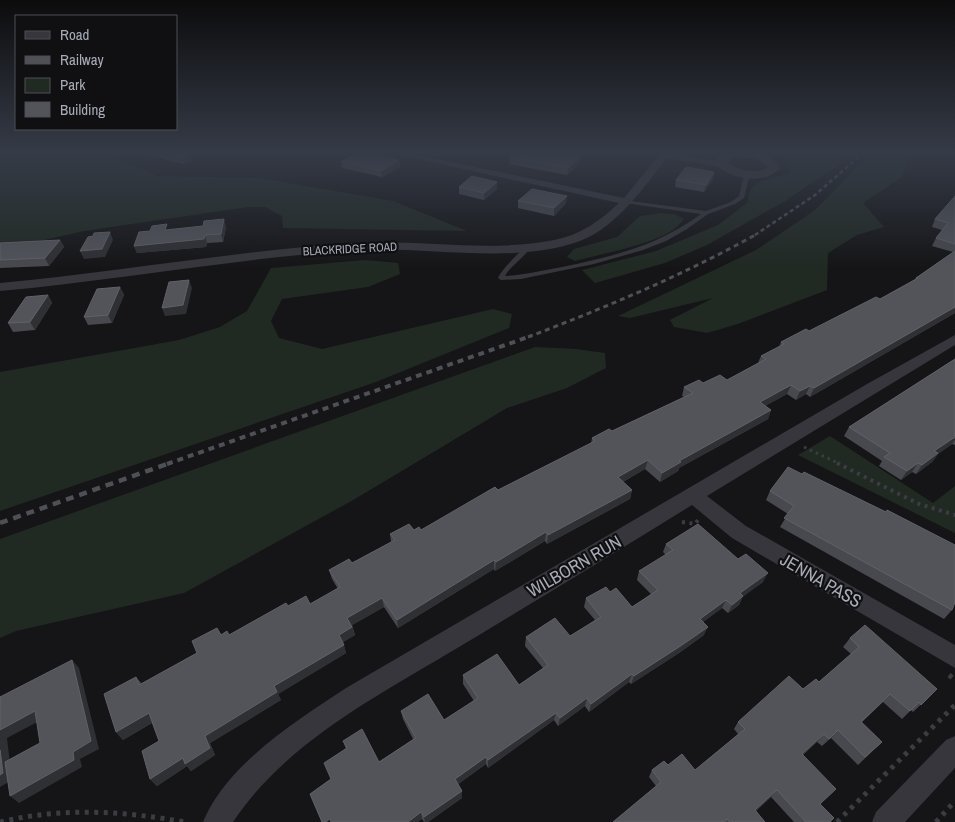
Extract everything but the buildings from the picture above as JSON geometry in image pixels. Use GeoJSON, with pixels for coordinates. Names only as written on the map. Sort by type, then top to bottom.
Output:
{"type":"FeatureCollection","features":[{"type":"Feature","properties":{"kind":"street"},"geometry":{"type":"LineString","coordinates":[[583,191],[625,200]]}},
{"type":"Feature","properties":{"kind":"street","name":"BLACKRIDGE ROAD"},"geometry":{"type":"LineString","coordinates":[[0,287],[348,247],[528,248],[561,242],[589,232],[608,217],[633,191]]}},
{"type":"Feature","properties":{"kind":"street","name":"WILBORN RUN"},"geometry":{"type":"LineString","coordinates":[[217,822],[259,767],[320,721],[376,683],[859,394],[955,339]]}},
{"type":"Feature","properties":{"kind":"street","name":"JENNA PASS"},"geometry":{"type":"LineString","coordinates":[[693,495],[739,532],[955,658]]}},
{"type":"Feature","properties":{"kind":"street"},"geometry":{"type":"LineString","coordinates":[[886,822],[955,748]]}},
{"type":"Feature","properties":{"kind":"lane"},"geometry":{"type":"LineString","coordinates":[[528,248],[522,257],[503,273],[501,278],[521,277],[649,248],[690,226],[706,213],[733,203],[742,197],[743,191]]}},
{"type":"Feature","properties":{"kind":"lane"},"geometry":{"type":"LineString","coordinates":[[625,200],[706,213]]}},
{"type":"Feature","properties":{"kind":"path"},"geometry":{"type":"LineString","coordinates":[[804,447],[874,480],[920,507],[938,513],[955,515]]}},
{"type":"Feature","properties":{"kind":"path"},"geometry":{"type":"LineString","coordinates":[[837,822],[955,705]]}},
{"type":"Feature","properties":{"kind":"path"},"geometry":{"type":"LineString","coordinates":[[936,822],[955,801]]}},
{"type":"Feature","properties":{"kind":"path"},"geometry":{"type":"LineString","coordinates":[[0,822],[59,810],[98,810],[148,815],[185,822]]}},
{"type":"Feature","properties":{"kind":"green space"},"geometry":{"type":"Polygon","coordinates":[[[0,191],[337,191],[393,201],[467,231],[283,228],[282,216],[265,207],[248,207],[84,231],[18,246],[0,246],[0,191]]]}},
{"type":"Feature","properties":{"kind":"green space"},"geometry":{"type":"Polygon","coordinates":[[[750,191],[799,191],[707,245],[665,263],[595,283],[582,270],[656,251],[718,225],[747,203],[750,191]]]}},
{"type":"Feature","properties":{"kind":"green space"},"geometry":{"type":"Polygon","coordinates":[[[833,191],[880,191],[863,203],[884,227],[857,235],[828,253],[827,290],[738,324],[707,333],[674,327],[670,320],[713,298],[630,318],[618,316],[756,250],[815,210],[833,191]]]}},
{"type":"Feature","properties":{"kind":"green space"},"geometry":{"type":"Polygon","coordinates":[[[660,213],[674,214],[684,219],[665,235],[650,241],[575,261],[567,257],[574,249],[617,237],[640,216],[660,213]]]}},
{"type":"Feature","properties":{"kind":"green space"},"geometry":{"type":"Polygon","coordinates":[[[365,260],[398,263],[400,274],[368,287],[282,299],[271,321],[279,338],[322,349],[493,309],[512,314],[509,328],[376,382],[0,511],[0,372],[179,340],[220,327],[247,311],[271,268],[365,260]]]}},
{"type":"Feature","properties":{"kind":"green space"},"geometry":{"type":"Polygon","coordinates":[[[535,347],[576,349],[605,353],[606,368],[567,388],[507,408],[355,499],[184,593],[16,631],[0,638],[0,539],[535,347]]]}},
{"type":"Feature","properties":{"kind":"green space"},"geometry":{"type":"Polygon","coordinates":[[[830,436],[933,503],[955,486],[955,533],[798,455],[830,436]]]}},
{"type":"Feature","properties":{"kind":"railway"},"geometry":{"type":"LineString","coordinates":[[755,235],[819,191]]}},
{"type":"Feature","properties":{"kind":"railway"},"geometry":{"type":"LineString","coordinates":[[528,337],[644,290],[757,234]]}},
{"type":"Feature","properties":{"kind":"railway"},"geometry":{"type":"LineString","coordinates":[[167,464],[531,336]]}},
{"type":"Feature","properties":{"kind":"railway"},"geometry":{"type":"LineString","coordinates":[[0,523],[170,463]]}}]}
